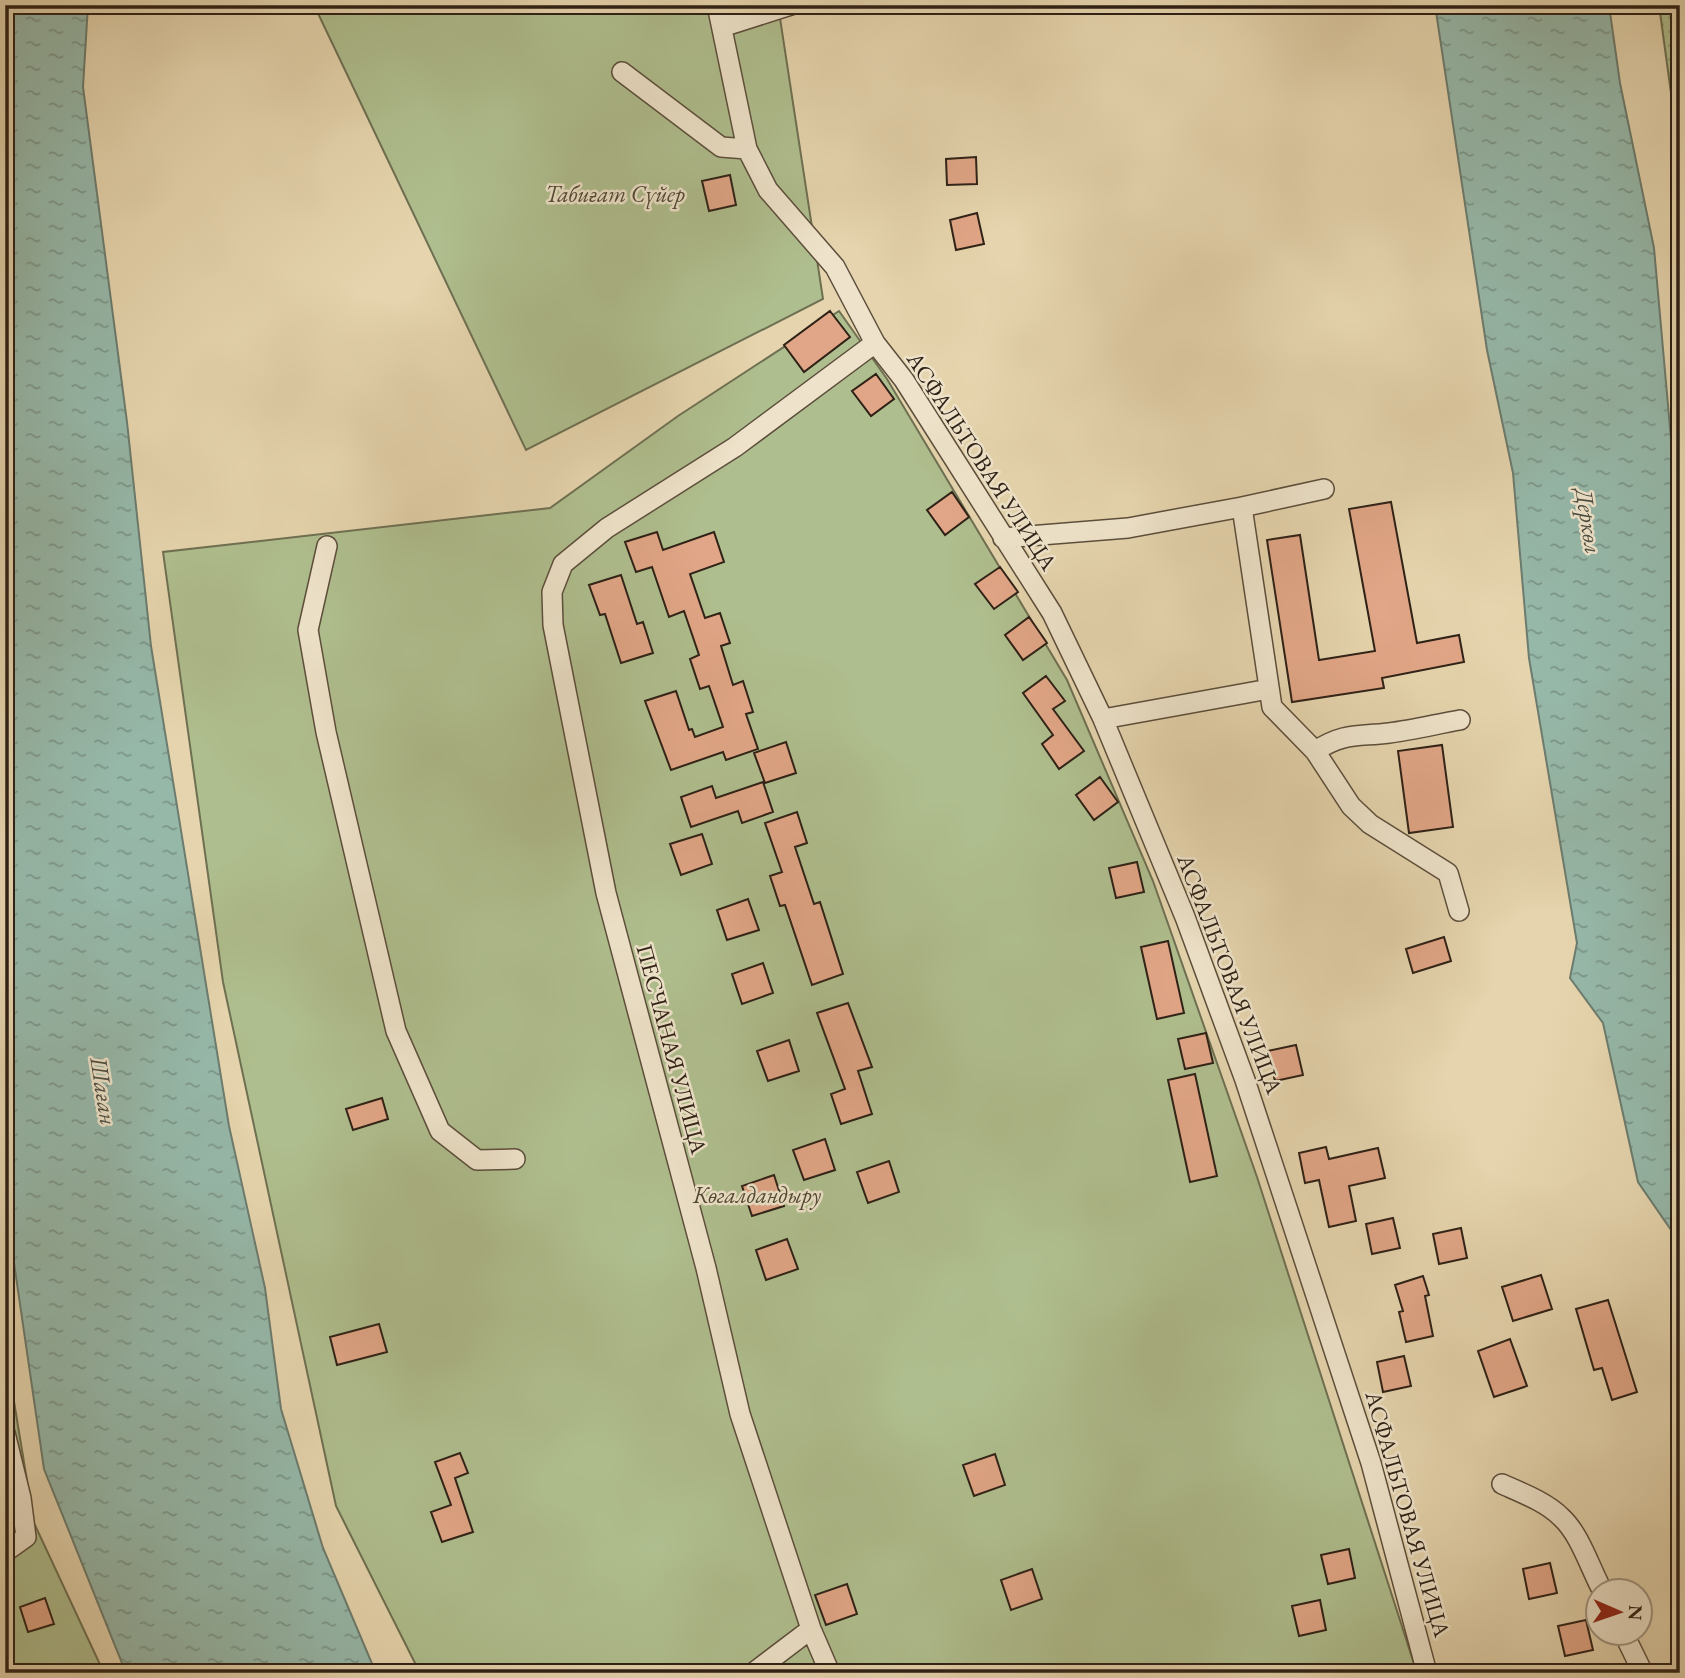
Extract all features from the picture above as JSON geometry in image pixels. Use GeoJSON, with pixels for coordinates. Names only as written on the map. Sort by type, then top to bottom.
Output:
{"type":"FeatureCollection","features":[{"type":"Feature","properties":{"kind":"street","name":"АСФАЛЬТОВАЯ УЛИЦА"},"geometry":{"type":"LineString","coordinates":[[717,5],[747,149],[768,190],[835,267],[875,343],[904,380],[1052,613],[1103,719],[1185,917],[1245,1080],[1371,1463],[1427,1673]]}},
{"type":"Feature","properties":{"kind":"street"},"geometry":{"type":"LineString","coordinates":[[722,27],[791,5]]}},
{"type":"Feature","properties":{"kind":"street"},"geometry":{"type":"LineString","coordinates":[[622,72],[721,147],[747,149]]}},
{"type":"Feature","properties":{"kind":"street","name":"ПЕСЧАНАЯ УЛИЦА"},"geometry":{"type":"LineString","coordinates":[[830,1673],[811,1629],[740,1414],[706,1268],[645,1048],[606,893],[553,625],[552,592],[563,564],[607,528],[735,447],[875,343]]}},
{"type":"Feature","properties":{"kind":"street"},"geometry":{"type":"LineString","coordinates":[[1003,538],[1128,528],[1324,489]]}},
{"type":"Feature","properties":{"kind":"street"},"geometry":{"type":"LineString","coordinates":[[1241,507],[1272,707],[1315,751],[1351,806],[1370,824],[1448,873],[1459,911]]}},
{"type":"Feature","properties":{"kind":"street"},"geometry":{"type":"LineString","coordinates":[[327,546],[308,630],[326,732],[396,1031],[440,1131],[477,1160],[516,1159]]}},
{"type":"Feature","properties":{"kind":"street"},"geometry":{"type":"LineString","coordinates":[[1103,719],[1269,689]]}},
{"type":"Feature","properties":{"kind":"street"},"geometry":{"type":"LineString","coordinates":[[1315,751],[1331,741],[1355,734],[1387,733],[1460,720]]}},
{"type":"Feature","properties":{"kind":"street"},"geometry":{"type":"LineString","coordinates":[[5,1433],[21,1498],[26,1537],[5,1552]]}},
{"type":"Feature","properties":{"kind":"street"},"geometry":{"type":"LineString","coordinates":[[1502,1485],[1526,1494],[1561,1517],[1573,1533],[1594,1576]]}},
{"type":"Feature","properties":{"kind":"street"},"geometry":{"type":"LineString","coordinates":[[753,1673],[811,1629]]}},
{"type":"Feature","properties":{"kind":"street"},"geometry":{"type":"LineString","coordinates":[[1630,1646],[1643,1673]]}},
{"type":"Feature","properties":{"kind":"green space","name":"Табиғат Сүйер"},"geometry":{"type":"Polygon","coordinates":[[[314,5],[778,5],[823,299],[526,450],[314,5]]]}},
{"type":"Feature","properties":{"kind":"green space"},"geometry":{"type":"Polygon","coordinates":[[[1659,5],[1680,5],[1680,159],[1659,5]]]}},
{"type":"Feature","properties":{"kind":"green space","name":"Көгалдандыру"},"geometry":{"type":"Polygon","coordinates":[[[839,311],[887,379],[1067,680],[1153,881],[1257,1177],[1417,1673],[420,1673],[336,1506],[223,982],[163,552],[550,508],[678,416],[839,311]]]}},
{"type":"Feature","properties":{"kind":"green space"},"geometry":{"type":"Polygon","coordinates":[[[5,1347],[34,1523],[104,1673],[5,1673],[5,1347]]]}},
{"type":"Feature","properties":{"kind":"water","name":"Шаған"},"geometry":{"type":"Polygon","coordinates":[[[5,5],[88,5],[83,87],[127,422],[151,646],[229,1126],[265,1288],[281,1409],[323,1548],[376,1673],[126,1673],[44,1469],[5,1201],[5,5]]]}},
{"type":"Feature","properties":{"kind":"water","name":"Деркөл"},"geometry":{"type":"Polygon","coordinates":[[[1435,5],[1609,5],[1620,83],[1654,248],[1680,540],[1680,1243],[1638,1182],[1603,1023],[1570,978],[1577,943],[1529,658],[1513,473],[1487,350],[1435,5]]]}},
{"type":"Feature","properties":{"kind":"building"},"geometry":{"type":"Polygon","coordinates":[[[976,157],[977,184],[947,185],[946,159],[976,157]]]}},
{"type":"Feature","properties":{"kind":"building"},"geometry":{"type":"Polygon","coordinates":[[[730,175],[736,205],[709,211],[702,181],[730,175]]]}},
{"type":"Feature","properties":{"kind":"building"},"geometry":{"type":"Polygon","coordinates":[[[977,213],[984,244],[956,250],[950,220],[977,213]]]}},
{"type":"Feature","properties":{"kind":"building"},"geometry":{"type":"Polygon","coordinates":[[[830,311],[850,337],[804,372],[784,345],[830,311]]]}},
{"type":"Feature","properties":{"kind":"building"},"geometry":{"type":"Polygon","coordinates":[[[876,374],[894,399],[871,416],[852,391],[876,374]]]}},
{"type":"Feature","properties":{"kind":"building"},"geometry":{"type":"Polygon","coordinates":[[[952,492],[969,517],[945,535],[927,510],[952,492]]]}},
{"type":"Feature","properties":{"kind":"building"},"geometry":{"type":"Polygon","coordinates":[[[1391,502],[1417,643],[1459,635],[1464,662],[1382,678],[1384,688],[1292,702],[1267,540],[1300,535],[1319,660],[1375,651],[1349,509],[1391,502]]]}},
{"type":"Feature","properties":{"kind":"building"},"geometry":{"type":"Polygon","coordinates":[[[657,532],[663,550],[714,532],[724,562],[690,574],[705,618],[720,613],[730,643],[721,646],[733,685],[743,681],[753,712],[746,714],[758,749],[726,760],[723,752],[671,770],[645,701],[676,691],[689,730],[692,729],[695,737],[723,727],[709,686],[700,689],[690,659],[699,655],[684,611],[669,617],[652,567],[636,572],[625,542],[657,532]]]}},
{"type":"Feature","properties":{"kind":"building"},"geometry":{"type":"Polygon","coordinates":[[[1000,567],[1018,592],[994,609],[975,584],[1000,567]]]}},
{"type":"Feature","properties":{"kind":"building"},"geometry":{"type":"Polygon","coordinates":[[[621,575],[637,624],[643,622],[653,653],[621,663],[605,614],[600,615],[589,585],[621,575]]]}},
{"type":"Feature","properties":{"kind":"building"},"geometry":{"type":"Polygon","coordinates":[[[1029,617],[1047,643],[1023,660],[1005,635],[1029,617]]]}},
{"type":"Feature","properties":{"kind":"building"},"geometry":{"type":"Polygon","coordinates":[[[1046,676],[1065,701],[1053,709],[1084,751],[1059,769],[1042,744],[1053,735],[1023,693],[1046,676]]]}},
{"type":"Feature","properties":{"kind":"building"},"geometry":{"type":"Polygon","coordinates":[[[786,742],[796,773],[765,783],[754,753],[786,742]]]}},
{"type":"Feature","properties":{"kind":"building"},"geometry":{"type":"Polygon","coordinates":[[[1442,745],[1453,827],[1409,833],[1398,751],[1442,745]]]}},
{"type":"Feature","properties":{"kind":"building"},"geometry":{"type":"Polygon","coordinates":[[[1100,777],[1118,802],[1094,820],[1076,795],[1100,777]]]}},
{"type":"Feature","properties":{"kind":"building"},"geometry":{"type":"Polygon","coordinates":[[[763,782],[773,812],[742,823],[738,811],[691,827],[681,797],[712,786],[716,798],[763,782]]]}},
{"type":"Feature","properties":{"kind":"building"},"geometry":{"type":"Polygon","coordinates":[[[797,812],[807,843],[795,847],[814,904],[820,902],[843,974],[812,985],[785,905],[780,906],[770,876],[782,872],[765,823],[797,812]]]}},
{"type":"Feature","properties":{"kind":"building"},"geometry":{"type":"Polygon","coordinates":[[[702,834],[712,864],[681,875],[670,844],[702,834]]]}},
{"type":"Feature","properties":{"kind":"building"},"geometry":{"type":"Polygon","coordinates":[[[1137,862],[1144,892],[1116,898],[1109,868],[1137,862]]]}},
{"type":"Feature","properties":{"kind":"building"},"geometry":{"type":"Polygon","coordinates":[[[748,899],[759,930],[727,940],[717,910],[748,899]]]}},
{"type":"Feature","properties":{"kind":"building"},"geometry":{"type":"Polygon","coordinates":[[[1444,937],[1451,961],[1413,973],[1406,949],[1444,937]]]}},
{"type":"Feature","properties":{"kind":"building"},"geometry":{"type":"Polygon","coordinates":[[[1168,941],[1184,1013],[1157,1019],[1141,947],[1168,941]]]}},
{"type":"Feature","properties":{"kind":"building"},"geometry":{"type":"Polygon","coordinates":[[[763,963],[773,993],[742,1004],[732,974],[763,963]]]}},
{"type":"Feature","properties":{"kind":"building"},"geometry":{"type":"Polygon","coordinates":[[[848,1003],[872,1067],[858,1071],[872,1114],[841,1124],[831,1094],[845,1089],[817,1013],[848,1003]]]}},
{"type":"Feature","properties":{"kind":"building"},"geometry":{"type":"Polygon","coordinates":[[[1206,1033],[1213,1063],[1185,1069],[1178,1039],[1206,1033]]]}},
{"type":"Feature","properties":{"kind":"building"},"geometry":{"type":"Polygon","coordinates":[[[789,1040],[799,1071],[768,1081],[757,1051],[789,1040]]]}},
{"type":"Feature","properties":{"kind":"building"},"geometry":{"type":"Polygon","coordinates":[[[1296,1045],[1303,1075],[1275,1081],[1268,1051],[1296,1045]]]}},
{"type":"Feature","properties":{"kind":"building"},"geometry":{"type":"Polygon","coordinates":[[[1195,1074],[1217,1176],[1190,1182],[1168,1080],[1195,1074]]]}},
{"type":"Feature","properties":{"kind":"building"},"geometry":{"type":"Polygon","coordinates":[[[382,1098],[388,1119],[353,1130],[346,1109],[382,1098]]]}},
{"type":"Feature","properties":{"kind":"building"},"geometry":{"type":"Polygon","coordinates":[[[825,1139],[835,1170],[804,1180],[793,1150],[825,1139]]]}},
{"type":"Feature","properties":{"kind":"building"},"geometry":{"type":"Polygon","coordinates":[[[1326,1147],[1329,1159],[1378,1148],[1385,1178],[1349,1186],[1356,1221],[1329,1227],[1319,1180],[1305,1183],[1299,1153],[1326,1147]]]}},
{"type":"Feature","properties":{"kind":"building"},"geometry":{"type":"Polygon","coordinates":[[[889,1161],[899,1192],[868,1203],[857,1172],[889,1161]]]}},
{"type":"Feature","properties":{"kind":"building"},"geometry":{"type":"Polygon","coordinates":[[[774,1175],[784,1206],[752,1216],[742,1186],[774,1175]]]}},
{"type":"Feature","properties":{"kind":"building"},"geometry":{"type":"Polygon","coordinates":[[[1393,1218],[1400,1248],[1372,1254],[1366,1224],[1393,1218]]]}},
{"type":"Feature","properties":{"kind":"building"},"geometry":{"type":"Polygon","coordinates":[[[1461,1228],[1467,1258],[1439,1264],[1433,1234],[1461,1228]]]}},
{"type":"Feature","properties":{"kind":"building"},"geometry":{"type":"Polygon","coordinates":[[[787,1239],[798,1269],[766,1280],[756,1250],[787,1239]]]}},
{"type":"Feature","properties":{"kind":"building"},"geometry":{"type":"Polygon","coordinates":[[[1541,1275],[1552,1309],[1513,1321],[1502,1287],[1541,1275]]]}},
{"type":"Feature","properties":{"kind":"building"},"geometry":{"type":"Polygon","coordinates":[[[1423,1276],[1429,1295],[1425,1296],[1433,1336],[1406,1342],[1399,1312],[1403,1311],[1395,1285],[1423,1276]]]}},
{"type":"Feature","properties":{"kind":"building"},"geometry":{"type":"Polygon","coordinates":[[[1608,1300],[1637,1392],[1612,1400],[1602,1368],[1594,1370],[1576,1309],[1608,1300]]]}},
{"type":"Feature","properties":{"kind":"building"},"geometry":{"type":"Polygon","coordinates":[[[379,1324],[387,1352],[337,1365],[330,1337],[379,1324]]]}},
{"type":"Feature","properties":{"kind":"building"},"geometry":{"type":"Polygon","coordinates":[[[1510,1339],[1527,1386],[1494,1397],[1478,1351],[1510,1339]]]}},
{"type":"Feature","properties":{"kind":"building"},"geometry":{"type":"Polygon","coordinates":[[[1404,1356],[1411,1386],[1383,1392],[1377,1362],[1404,1356]]]}},
{"type":"Feature","properties":{"kind":"building"},"geometry":{"type":"Polygon","coordinates":[[[460,1453],[468,1473],[455,1478],[473,1532],[442,1542],[431,1512],[451,1505],[435,1462],[460,1453]]]}},
{"type":"Feature","properties":{"kind":"building"},"geometry":{"type":"Polygon","coordinates":[[[995,1454],[1005,1485],[974,1496],[963,1465],[995,1454]]]}},
{"type":"Feature","properties":{"kind":"building"},"geometry":{"type":"Polygon","coordinates":[[[1349,1549],[1355,1578],[1328,1584],[1321,1555],[1349,1549]]]}},
{"type":"Feature","properties":{"kind":"building"},"geometry":{"type":"Polygon","coordinates":[[[1550,1563],[1557,1593],[1529,1599],[1523,1569],[1550,1563]]]}},
{"type":"Feature","properties":{"kind":"building"},"geometry":{"type":"Polygon","coordinates":[[[1032,1569],[1042,1599],[1011,1610],[1001,1580],[1032,1569]]]}},
{"type":"Feature","properties":{"kind":"building"},"geometry":{"type":"Polygon","coordinates":[[[847,1584],[857,1614],[826,1625],[815,1595],[847,1584]]]}},
{"type":"Feature","properties":{"kind":"building"},"geometry":{"type":"Polygon","coordinates":[[[45,1598],[54,1624],[28,1632],[20,1607],[45,1598]]]}},
{"type":"Feature","properties":{"kind":"building"},"geometry":{"type":"Polygon","coordinates":[[[1320,1600],[1326,1630],[1299,1636],[1292,1606],[1320,1600]]]}},
{"type":"Feature","properties":{"kind":"building"},"geometry":{"type":"Polygon","coordinates":[[[1584,1620],[1584,1646],[1592,1646],[1593,1650],[1565,1656],[1558,1626],[1584,1620]]]}}]}
